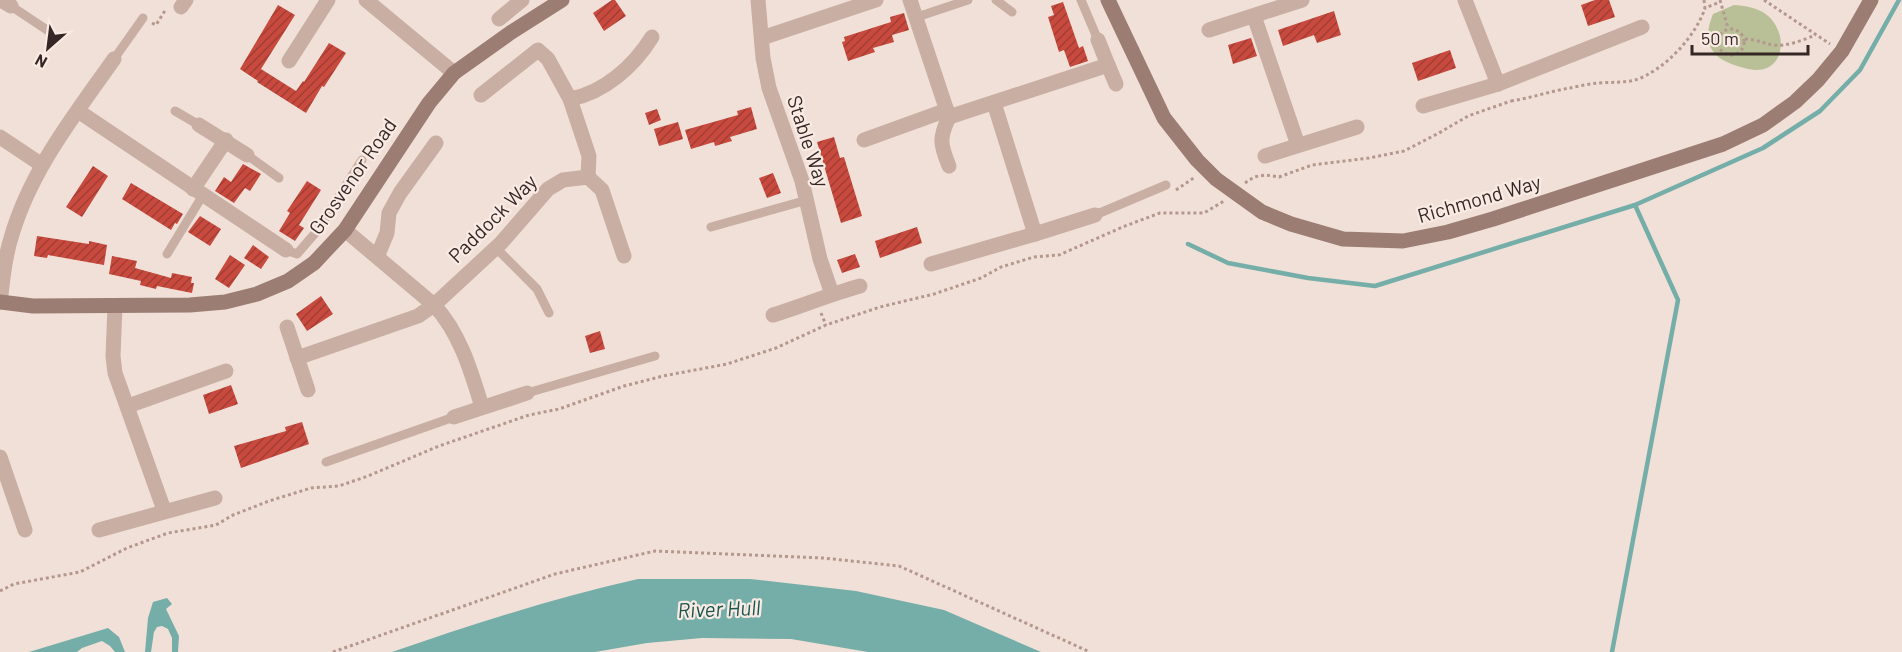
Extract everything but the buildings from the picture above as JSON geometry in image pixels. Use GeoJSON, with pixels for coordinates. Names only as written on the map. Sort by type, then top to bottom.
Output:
{"type":"FeatureCollection","features":[{"type":"Feature","properties":{"kind":"street"},"geometry":{"type":"LineString","coordinates":[[289,61],[328,0]]}},
{"type":"Feature","properties":{"kind":"street"},"geometry":{"type":"LineString","coordinates":[[366,0],[454,73]]}},
{"type":"Feature","properties":{"kind":"street"},"geometry":{"type":"LineString","coordinates":[[499,19],[522,0]]}},
{"type":"Feature","properties":{"kind":"street","name":"Grosvenor Road"},"geometry":{"type":"LineString","coordinates":[[0,302],[33,306],[202,304],[225,302],[257,294],[288,281],[314,263],[345,230],[429,103],[454,73],[562,0]]}},
{"type":"Feature","properties":{"kind":"street","name":"Stable Way"},"geometry":{"type":"LineString","coordinates":[[758,0],[763,58],[770,88],[807,200],[820,259],[832,294]]}},
{"type":"Feature","properties":{"kind":"street"},"geometry":{"type":"LineString","coordinates":[[762,38],[876,0]]}},
{"type":"Feature","properties":{"kind":"street"},"geometry":{"type":"LineString","coordinates":[[910,0],[948,113],[941,134],[942,148],[949,166]]}},
{"type":"Feature","properties":{"kind":"street","name":"Richmond Way"},"geometry":{"type":"LineString","coordinates":[[1108,0],[1164,118],[1206,168],[1234,193],[1262,212],[1290,224],[1343,238],[1403,241],[1448,232],[1723,144],[1763,125],[1795,102],[1818,80],[1842,51],[1871,0]]}},
{"type":"Feature","properties":{"kind":"street"},"geometry":{"type":"LineString","coordinates":[[1209,30],[1302,0]]}},
{"type":"Feature","properties":{"kind":"street"},"geometry":{"type":"LineString","coordinates":[[1466,0],[1501,83]]}},
{"type":"Feature","properties":{"kind":"street"},"geometry":{"type":"LineString","coordinates":[[1254,16],[1298,146]]}},
{"type":"Feature","properties":{"kind":"street"},"geometry":{"type":"LineString","coordinates":[[1423,106],[1501,83],[1642,27]]}},
{"type":"Feature","properties":{"kind":"street"},"geometry":{"type":"LineString","coordinates":[[570,99],[583,97],[617,76],[643,52],[652,37]]}},
{"type":"Feature","properties":{"kind":"street"},"geometry":{"type":"LineString","coordinates":[[1098,40],[1116,84]]}},
{"type":"Feature","properties":{"kind":"street"},"geometry":{"type":"LineString","coordinates":[[481,95],[538,51],[548,59],[570,99],[589,156],[588,177],[602,190],[624,256]]}},
{"type":"Feature","properties":{"kind":"street"},"geometry":{"type":"LineString","coordinates":[[0,302],[2,266],[23,202],[42,165],[114,60]]}},
{"type":"Feature","properties":{"kind":"street"},"geometry":{"type":"LineString","coordinates":[[864,140],[948,113],[994,103],[1108,65]]}},
{"type":"Feature","properties":{"kind":"street"},"geometry":{"type":"LineString","coordinates":[[994,103],[1035,234]]}},
{"type":"Feature","properties":{"kind":"street"},"geometry":{"type":"LineString","coordinates":[[78,111],[286,250]]}},
{"type":"Feature","properties":{"kind":"street"},"geometry":{"type":"LineString","coordinates":[[200,125],[247,155]]}},
{"type":"Feature","properties":{"kind":"street"},"geometry":{"type":"LineString","coordinates":[[1265,156],[1357,127]]}},
{"type":"Feature","properties":{"kind":"street"},"geometry":{"type":"LineString","coordinates":[[0,137],[42,165]]}},
{"type":"Feature","properties":{"kind":"street"},"geometry":{"type":"LineString","coordinates":[[198,192],[226,140]]}},
{"type":"Feature","properties":{"kind":"street"},"geometry":{"type":"LineString","coordinates":[[377,257],[387,232],[389,213],[436,143]]}},
{"type":"Feature","properties":{"kind":"street","name":"Paddock Way"},"geometry":{"type":"LineString","coordinates":[[297,358],[418,316],[434,305],[496,248],[548,189],[563,180],[588,177]]}},
{"type":"Feature","properties":{"kind":"street"},"geometry":{"type":"LineString","coordinates":[[931,264],[1095,215]]}},
{"type":"Feature","properties":{"kind":"street"},"geometry":{"type":"LineString","coordinates":[[345,230],[444,315],[469,363],[482,407]]}},
{"type":"Feature","properties":{"kind":"street"},"geometry":{"type":"LineString","coordinates":[[773,315],[861,286]]}},
{"type":"Feature","properties":{"kind":"street"},"geometry":{"type":"LineString","coordinates":[[115,306],[113,356],[121,392],[164,510]]}},
{"type":"Feature","properties":{"kind":"street"},"geometry":{"type":"LineString","coordinates":[[287,327],[308,390]]}},
{"type":"Feature","properties":{"kind":"street"},"geometry":{"type":"LineString","coordinates":[[128,406],[226,371]]}},
{"type":"Feature","properties":{"kind":"street"},"geometry":{"type":"LineString","coordinates":[[454,417],[527,393]]}},
{"type":"Feature","properties":{"kind":"street"},"geometry":{"type":"LineString","coordinates":[[0,457],[25,530]]}},
{"type":"Feature","properties":{"kind":"street"},"geometry":{"type":"LineString","coordinates":[[99,530],[164,510],[215,498]]}},
{"type":"Feature","properties":{"kind":"lane"},"geometry":{"type":"LineString","coordinates":[[917,17],[968,0]]}},
{"type":"Feature","properties":{"kind":"lane"},"geometry":{"type":"LineString","coordinates":[[996,0],[1012,12]]}},
{"type":"Feature","properties":{"kind":"lane"},"geometry":{"type":"LineString","coordinates":[[1081,0],[1098,40]]}},
{"type":"Feature","properties":{"kind":"lane"},"geometry":{"type":"LineString","coordinates":[[6,3],[50,32]]}},
{"type":"Feature","properties":{"kind":"lane"},"geometry":{"type":"LineString","coordinates":[[114,60],[143,18]]}},
{"type":"Feature","properties":{"kind":"lane"},"geometry":{"type":"LineString","coordinates":[[175,111],[200,125]]}},
{"type":"Feature","properties":{"kind":"lane"},"geometry":{"type":"LineString","coordinates":[[247,155],[279,178]]}},
{"type":"Feature","properties":{"kind":"lane"},"geometry":{"type":"LineString","coordinates":[[286,250],[297,254],[317,231],[362,160]]}},
{"type":"Feature","properties":{"kind":"lane"},"geometry":{"type":"LineString","coordinates":[[1095,215],[1166,185]]}},
{"type":"Feature","properties":{"kind":"lane"},"geometry":{"type":"LineString","coordinates":[[167,254],[198,192]]}},
{"type":"Feature","properties":{"kind":"lane"},"geometry":{"type":"LineString","coordinates":[[711,227],[807,200]]}},
{"type":"Feature","properties":{"kind":"lane"},"geometry":{"type":"LineString","coordinates":[[496,248],[537,289],[549,313]]}},
{"type":"Feature","properties":{"kind":"lane"},"geometry":{"type":"LineString","coordinates":[[527,393],[656,356]]}},
{"type":"Feature","properties":{"kind":"lane"},"geometry":{"type":"LineString","coordinates":[[326,462],[454,417]]}},
{"type":"Feature","properties":{"kind":"path"},"geometry":{"type":"LineString","coordinates":[[0,591],[14,584],[80,572],[127,548],[168,533],[216,525],[269,501],[311,488],[339,486],[439,446],[529,415],[559,409],[624,386],[727,364],[777,348],[826,326],[880,307],[934,294],[981,278],[1001,267],[1035,256],[1059,255],[1160,213],[1204,213],[1217,206],[1254,177],[1266,175],[1279,177],[1312,165],[1404,151],[1468,117],[1511,101],[1597,83],[1620,83],[1637,79],[1656,69],[1681,47],[1697,26],[1705,8],[1704,0]]}},
{"type":"Feature","properties":{"kind":"path"},"geometry":{"type":"LineString","coordinates":[[1764,0],[1842,51]]}},
{"type":"Feature","properties":{"kind":"path"},"geometry":{"type":"LineString","coordinates":[[1705,8],[1720,1],[1728,28]]}},
{"type":"Feature","properties":{"kind":"path"},"geometry":{"type":"LineString","coordinates":[[143,18],[156,25],[179,3]]}},
{"type":"Feature","properties":{"kind":"path"},"geometry":{"type":"LineString","coordinates":[[1728,28],[1739,30],[1745,39],[1745,44],[1739,53],[1734,55],[1724,53],[1720,49],[1718,39],[1720,34],[1728,28]]}},
{"type":"Feature","properties":{"kind":"path"},"geometry":{"type":"LineString","coordinates":[[1745,39],[1775,45],[1788,44],[1815,34]]}},
{"type":"Feature","properties":{"kind":"path"},"geometry":{"type":"LineString","coordinates":[[1501,83],[1511,101]]}},
{"type":"Feature","properties":{"kind":"path"},"geometry":{"type":"LineString","coordinates":[[1166,185],[1178,190],[1206,168]]}},
{"type":"Feature","properties":{"kind":"path"},"geometry":{"type":"LineString","coordinates":[[333,652],[555,574],[654,551],[823,558],[899,566],[1090,652]]}},
{"type":"Feature","properties":{"kind":"green space"},"geometry":{"type":"Polygon","coordinates":[[[1734,5],[1759,10],[1774,22],[1781,45],[1776,61],[1767,68],[1752,70],[1733,65],[1717,56],[1712,50],[1708,35],[1713,14],[1734,5]]]}},
{"type":"Feature","properties":{"kind":"water","name":"River Hull"},"geometry":{"type":"Polygon","coordinates":[[[638,579],[750,579],[856,591],[944,610],[1041,652],[868,652],[791,639],[702,638],[647,643],[595,652],[392,652],[514,612],[638,579]]]}},
{"type":"Feature","properties":{"kind":"water"},"geometry":{"type":"Polygon","coordinates":[[[167,598],[172,604],[166,609],[179,636],[178,652],[172,652],[172,638],[168,629],[162,626],[157,627],[154,632],[151,652],[145,652],[148,618],[153,602],[167,598]]]}},
{"type":"Feature","properties":{"kind":"water"},"geometry":{"type":"Polygon","coordinates":[[[108,628],[119,637],[125,652],[115,652],[102,641],[77,652],[29,652],[108,628]]]}},
{"type":"Feature","properties":{"kind":"waterway"},"geometry":{"type":"LineString","coordinates":[[1188,244],[1228,263],[1308,278],[1375,286],[1635,205],[1763,148],[1820,111],[1860,70],[1899,0]]}},
{"type":"Feature","properties":{"kind":"waterway"},"geometry":{"type":"LineString","coordinates":[[1612,652],[1678,300],[1635,205]]}}]}
